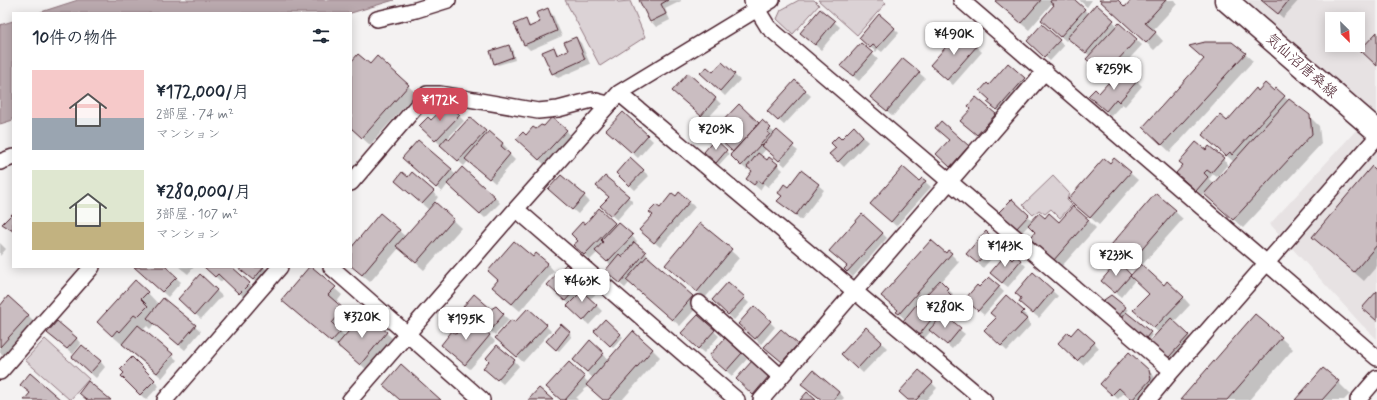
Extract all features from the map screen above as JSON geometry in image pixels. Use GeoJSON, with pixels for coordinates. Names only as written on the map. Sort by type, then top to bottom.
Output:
{"type":"FeatureCollection","features":[{"type":"Feature","properties":{"kind":"main road","name":"気仙沼唐桑線"},"geometry":{"type":"LineString","coordinates":[[1226,0],[1377,131]]}},
{"type":"Feature","properties":{"kind":"street"},"geometry":{"type":"LineString","coordinates":[[377,19],[416,10],[448,0]]}},
{"type":"Feature","properties":{"kind":"street"},"geometry":{"type":"LineString","coordinates":[[350,400],[619,93],[754,4],[772,0]]}},
{"type":"Feature","properties":{"kind":"street"},"geometry":{"type":"LineString","coordinates":[[961,0],[1268,262],[1377,358]]}},
{"type":"Feature","properties":{"kind":"street"},"geometry":{"type":"LineString","coordinates":[[754,4],[768,27],[1172,370]]}},
{"type":"Feature","properties":{"kind":"street"},"geometry":{"type":"LineString","coordinates":[[761,400],[855,290],[951,182],[1045,71]]}},
{"type":"Feature","properties":{"kind":"street"},"geometry":{"type":"LineString","coordinates":[[619,93],[984,400]]}},
{"type":"Feature","properties":{"kind":"street"},"geometry":{"type":"LineString","coordinates":[[352,182],[427,94],[440,94],[538,111],[558,109],[592,100],[608,104]]}},
{"type":"Feature","properties":{"kind":"street"},"geometry":{"type":"LineString","coordinates":[[1148,400],[1172,370],[1377,137]]}},
{"type":"Feature","properties":{"kind":"street"},"geometry":{"type":"LineString","coordinates":[[0,162],[12,157]]}},
{"type":"Feature","properties":{"kind":"street"},"geometry":{"type":"LineString","coordinates":[[516,209],[737,400]]}},
{"type":"Feature","properties":{"kind":"street"},"geometry":{"type":"LineString","coordinates":[[0,372],[91,268]]}},
{"type":"Feature","properties":{"kind":"street"},"geometry":{"type":"LineString","coordinates":[[165,400],[279,268]]}},
{"type":"Feature","properties":{"kind":"street"},"geometry":{"type":"LineString","coordinates":[[332,268],[482,400]]}},
{"type":"Feature","properties":{"kind":"street"},"geometry":{"type":"LineString","coordinates":[[699,303],[781,377]]}},
{"type":"Feature","properties":{"kind":"street"},"geometry":{"type":"LineString","coordinates":[[1358,400],[1377,378]]}},
{"type":"Feature","properties":{"kind":"shaded area"},"geometry":{"type":"Polygon","coordinates":[[[78,0],[394,0],[352,13],[41,12],[78,0]]]}},
{"type":"Feature","properties":{"kind":"shaded area"},"geometry":{"type":"Polygon","coordinates":[[[565,0],[630,1],[645,37],[600,66],[565,0]]]}},
{"type":"Feature","properties":{"kind":"shaded area"},"geometry":{"type":"Polygon","coordinates":[[[799,0],[814,0],[819,5],[793,34],[777,19],[781,10],[799,0]]]}},
{"type":"Feature","properties":{"kind":"shaded area"},"geometry":{"type":"Polygon","coordinates":[[[818,0],[882,0],[886,3],[857,35],[818,0]]]}},
{"type":"Feature","properties":{"kind":"shaded area"},"geometry":{"type":"Polygon","coordinates":[[[1226,0],[1377,0],[1377,339],[1362,325],[1270,224],[1359,127],[1226,0]]]}},
{"type":"Feature","properties":{"kind":"shaded area"},"geometry":{"type":"Polygon","coordinates":[[[12,21],[12,120],[0,124],[0,25],[12,21]]]}},
{"type":"Feature","properties":{"kind":"shaded area"},"geometry":{"type":"Polygon","coordinates":[[[1053,176],[1069,193],[1067,200],[1072,205],[1060,218],[1051,209],[1045,214],[1039,210],[1033,215],[1023,205],[1053,176]]]}},
{"type":"Feature","properties":{"kind":"shaded area"},"geometry":{"type":"Polygon","coordinates":[[[45,339],[89,379],[70,400],[25,360],[45,339]]]}},
{"type":"Feature","properties":{"kind":"building"},"geometry":{"type":"Polygon","coordinates":[[[639,0],[668,0],[661,4],[666,14],[650,22],[639,0]]]}},
{"type":"Feature","properties":{"kind":"building"},"geometry":{"type":"Polygon","coordinates":[[[1041,0],[1021,23],[995,1],[1041,0]]]}},
{"type":"Feature","properties":{"kind":"building"},"geometry":{"type":"Polygon","coordinates":[[[1051,0],[1075,0],[1085,9],[1060,37],[1041,20],[1054,5],[1050,2],[1051,0]]]}},
{"type":"Feature","properties":{"kind":"building"},"geometry":{"type":"Polygon","coordinates":[[[1099,0],[1118,0],[1125,7],[1131,0],[1166,0],[1145,23],[1156,32],[1146,43],[1099,0]]]}},
{"type":"Feature","properties":{"kind":"building"},"geometry":{"type":"Polygon","coordinates":[[[1261,0],[1289,0],[1278,14],[1261,0]]]}},
{"type":"Feature","properties":{"kind":"building"},"geometry":{"type":"Polygon","coordinates":[[[1096,4],[1114,20],[1086,53],[1067,38],[1096,4]]]}},
{"type":"Feature","properties":{"kind":"building"},"geometry":{"type":"Polygon","coordinates":[[[548,8],[557,31],[524,45],[514,24],[526,19],[529,27],[540,22],[536,13],[548,8]]]}},
{"type":"Feature","properties":{"kind":"building"},"geometry":{"type":"Polygon","coordinates":[[[820,9],[835,21],[815,45],[800,33],[820,9]]]}},
{"type":"Feature","properties":{"kind":"building"},"geometry":{"type":"Polygon","coordinates":[[[879,14],[895,28],[877,48],[873,45],[870,48],[859,38],[879,14]]]}},
{"type":"Feature","properties":{"kind":"building"},"geometry":{"type":"Polygon","coordinates":[[[1119,23],[1137,39],[1104,75],[1086,59],[1119,23]]]}},
{"type":"Feature","properties":{"kind":"building"},"geometry":{"type":"Polygon","coordinates":[[[1042,24],[1060,40],[1044,57],[1027,41],[1042,24]]]}},
{"type":"Feature","properties":{"kind":"building"},"geometry":{"type":"Polygon","coordinates":[[[960,31],[977,46],[947,80],[930,65],[960,31]]]}},
{"type":"Feature","properties":{"kind":"building"},"geometry":{"type":"Polygon","coordinates":[[[1377,32],[1377,66],[1362,52],[1365,52],[1365,45],[1377,32]]]}},
{"type":"Feature","properties":{"kind":"building"},"geometry":{"type":"Polygon","coordinates":[[[576,37],[585,59],[552,74],[542,52],[554,47],[557,55],[568,50],[564,42],[576,37]]]}},
{"type":"Feature","properties":{"kind":"building"},"geometry":{"type":"Polygon","coordinates":[[[1205,42],[1232,42],[1246,53],[1162,145],[1143,127],[1204,59],[1189,46],[1205,42]]]}},
{"type":"Feature","properties":{"kind":"building"},"geometry":{"type":"Polygon","coordinates":[[[861,43],[873,53],[853,76],[840,66],[861,43]]]}},
{"type":"Feature","properties":{"kind":"building"},"geometry":{"type":"Polygon","coordinates":[[[509,45],[513,57],[494,64],[490,51],[509,45]]]}},
{"type":"Feature","properties":{"kind":"building"},"geometry":{"type":"Polygon","coordinates":[[[358,54],[370,64],[377,56],[409,85],[362,138],[352,129],[352,61],[358,54]]]}},
{"type":"Feature","properties":{"kind":"building"},"geometry":{"type":"Polygon","coordinates":[[[903,58],[920,72],[887,111],[870,97],[903,58]]]}},
{"type":"Feature","properties":{"kind":"building"},"geometry":{"type":"Polygon","coordinates":[[[722,62],[735,74],[720,91],[700,73],[707,67],[713,72],[722,62]]]}},
{"type":"Feature","properties":{"kind":"building"},"geometry":{"type":"Polygon","coordinates":[[[1008,63],[1025,78],[997,110],[987,102],[990,100],[980,91],[987,83],[989,85],[1008,63]]]}},
{"type":"Feature","properties":{"kind":"building"},"geometry":{"type":"Polygon","coordinates":[[[1125,69],[1138,80],[1119,102],[1116,99],[1106,111],[1088,96],[1095,89],[1099,93],[1108,83],[1111,85],[1125,69]]]}},
{"type":"Feature","properties":{"kind":"building"},"geometry":{"type":"Polygon","coordinates":[[[688,73],[716,98],[701,116],[672,91],[688,73]]]}},
{"type":"Feature","properties":{"kind":"building"},"geometry":{"type":"Polygon","coordinates":[[[795,80],[806,90],[778,121],[767,111],[795,80]]]}},
{"type":"Feature","properties":{"kind":"building"},"geometry":{"type":"Polygon","coordinates":[[[1265,83],[1274,91],[1276,88],[1285,96],[1232,155],[1230,152],[1226,156],[1202,135],[1220,115],[1227,121],[1256,88],[1258,91],[1265,83]]]}},
{"type":"Feature","properties":{"kind":"building"},"geometry":{"type":"Polygon","coordinates":[[[976,97],[996,114],[977,135],[960,121],[971,109],[968,106],[976,97]]]}},
{"type":"Feature","properties":{"kind":"building"},"geometry":{"type":"Polygon","coordinates":[[[1289,99],[1310,115],[1312,134],[1233,220],[1204,194],[1289,99]]]}},
{"type":"Feature","properties":{"kind":"building"},"geometry":{"type":"Polygon","coordinates":[[[448,104],[460,115],[435,141],[419,126],[428,117],[431,120],[448,104]]]}},
{"type":"Feature","properties":{"kind":"building"},"geometry":{"type":"Polygon","coordinates":[[[739,104],[759,123],[733,152],[712,132],[739,104]]]}},
{"type":"Feature","properties":{"kind":"building"},"geometry":{"type":"Polygon","coordinates":[[[623,112],[648,135],[632,153],[606,130],[623,112]]]}},
{"type":"Feature","properties":{"kind":"building"},"geometry":{"type":"Polygon","coordinates":[[[470,117],[486,131],[458,161],[440,145],[447,137],[449,140],[470,117]]]}},
{"type":"Feature","properties":{"kind":"building"},"geometry":{"type":"Polygon","coordinates":[[[552,117],[567,130],[539,160],[516,139],[523,132],[526,135],[533,127],[536,129],[541,125],[544,126],[552,117]]]}},
{"type":"Feature","properties":{"kind":"building"},"geometry":{"type":"Polygon","coordinates":[[[762,120],[771,128],[767,132],[770,134],[741,166],[730,155],[762,120]]]}},
{"type":"Feature","properties":{"kind":"building"},"geometry":{"type":"Polygon","coordinates":[[[941,121],[969,146],[950,167],[936,154],[949,140],[935,128],[941,121]]]}},
{"type":"Feature","properties":{"kind":"building"},"geometry":{"type":"Polygon","coordinates":[[[854,126],[863,136],[838,162],[829,154],[836,148],[831,143],[838,136],[841,139],[854,126]]]}},
{"type":"Feature","properties":{"kind":"building"},"geometry":{"type":"Polygon","coordinates":[[[777,130],[794,145],[779,161],[762,146],[777,130]]]}},
{"type":"Feature","properties":{"kind":"building"},"geometry":{"type":"Polygon","coordinates":[[[489,131],[503,143],[501,146],[510,154],[489,179],[465,159],[489,131]]]}},
{"type":"Feature","properties":{"kind":"building"},"geometry":{"type":"Polygon","coordinates":[[[715,139],[727,150],[716,163],[704,152],[715,139]]]}},
{"type":"Feature","properties":{"kind":"building"},"geometry":{"type":"Polygon","coordinates":[[[418,140],[452,169],[436,188],[402,158],[418,140]]]}},
{"type":"Feature","properties":{"kind":"building"},"geometry":{"type":"Polygon","coordinates":[[[1196,142],[1206,150],[1209,146],[1224,158],[1211,173],[1207,170],[1204,173],[1208,177],[1196,191],[1176,173],[1183,165],[1179,162],[1196,142]]]}},
{"type":"Feature","properties":{"kind":"building"},"geometry":{"type":"Polygon","coordinates":[[[758,153],[767,160],[769,157],[778,164],[762,183],[758,180],[754,185],[746,179],[752,171],[747,167],[758,153]]]}},
{"type":"Feature","properties":{"kind":"building"},"geometry":{"type":"Polygon","coordinates":[[[630,157],[644,170],[629,186],[616,173],[630,157]]]}},
{"type":"Feature","properties":{"kind":"building"},"geometry":{"type":"Polygon","coordinates":[[[1104,158],[1110,163],[1114,158],[1131,172],[1090,218],[1068,199],[1104,158]]]}},
{"type":"Feature","properties":{"kind":"building"},"geometry":{"type":"Polygon","coordinates":[[[1372,166],[1377,171],[1377,245],[1354,272],[1312,237],[1372,166]]]}},
{"type":"Feature","properties":{"kind":"building"},"geometry":{"type":"Polygon","coordinates":[[[462,167],[495,197],[480,214],[447,184],[462,167]]]}},
{"type":"Feature","properties":{"kind":"building"},"geometry":{"type":"Polygon","coordinates":[[[903,167],[919,181],[922,178],[926,181],[891,222],[870,204],[903,167]]]}},
{"type":"Feature","properties":{"kind":"building"},"geometry":{"type":"Polygon","coordinates":[[[801,170],[819,184],[796,215],[777,201],[782,196],[778,193],[784,184],[788,187],[801,170]]]}},
{"type":"Feature","properties":{"kind":"building"},"geometry":{"type":"Polygon","coordinates":[[[402,172],[408,177],[412,172],[434,191],[422,204],[395,181],[402,172]]]}},
{"type":"Feature","properties":{"kind":"building"},"geometry":{"type":"Polygon","coordinates":[[[561,175],[585,195],[572,210],[548,189],[561,175]]]}},
{"type":"Feature","properties":{"kind":"building"},"geometry":{"type":"Polygon","coordinates":[[[605,176],[629,196],[611,216],[600,206],[609,197],[596,186],[605,176]]]}},
{"type":"Feature","properties":{"kind":"building"},"geometry":{"type":"Polygon","coordinates":[[[679,192],[690,201],[654,243],[639,230],[653,215],[649,212],[656,205],[660,208],[672,193],[676,196],[679,192]]]}},
{"type":"Feature","properties":{"kind":"building"},"geometry":{"type":"Polygon","coordinates":[[[1156,193],[1176,210],[1131,262],[1111,245],[1156,193]]]}},
{"type":"Feature","properties":{"kind":"building"},"geometry":{"type":"Polygon","coordinates":[[[1012,199],[1029,215],[1015,230],[998,213],[1012,199]]]}},
{"type":"Feature","properties":{"kind":"building"},"geometry":{"type":"Polygon","coordinates":[[[435,202],[454,219],[416,263],[396,246],[435,202]]]}},
{"type":"Feature","properties":{"kind":"building"},"geometry":{"type":"Polygon","coordinates":[[[1073,206],[1089,220],[1053,261],[1029,240],[1035,232],[1028,225],[1039,213],[1045,218],[1049,213],[1059,222],[1073,206]]]}},
{"type":"Feature","properties":{"kind":"building"},"geometry":{"type":"Polygon","coordinates":[[[599,208],[615,223],[584,255],[573,245],[578,241],[571,234],[582,222],[585,224],[599,208]]]}},
{"type":"Feature","properties":{"kind":"building"},"geometry":{"type":"Polygon","coordinates":[[[380,213],[400,230],[362,275],[352,267],[352,247],[380,213]]]}},
{"type":"Feature","properties":{"kind":"building"},"geometry":{"type":"Polygon","coordinates":[[[12,214],[12,230],[2,224],[12,214]]]}},
{"type":"Feature","properties":{"kind":"building"},"geometry":{"type":"Polygon","coordinates":[[[862,214],[883,233],[847,272],[844,269],[847,266],[829,251],[862,214]]]}},
{"type":"Feature","properties":{"kind":"building"},"geometry":{"type":"Polygon","coordinates":[[[618,222],[633,235],[607,262],[595,251],[603,242],[601,240],[618,222]]]}},
{"type":"Feature","properties":{"kind":"building"},"geometry":{"type":"Polygon","coordinates":[[[700,223],[732,249],[697,292],[665,265],[700,223]]]}},
{"type":"Feature","properties":{"kind":"building"},"geometry":{"type":"Polygon","coordinates":[[[986,231],[993,238],[994,245],[977,263],[966,254],[986,231]]]}},
{"type":"Feature","properties":{"kind":"building"},"geometry":{"type":"Polygon","coordinates":[[[931,240],[946,253],[948,250],[952,253],[899,314],[896,312],[898,310],[881,296],[931,240]]]}},
{"type":"Feature","properties":{"kind":"building"},"geometry":{"type":"Polygon","coordinates":[[[514,241],[533,257],[536,253],[548,263],[512,304],[492,287],[498,280],[488,271],[514,241]]]}},
{"type":"Feature","properties":{"kind":"building"},"geometry":{"type":"Polygon","coordinates":[[[634,242],[646,252],[620,283],[605,271],[619,254],[622,257],[634,242]]]}},
{"type":"Feature","properties":{"kind":"building"},"geometry":{"type":"Polygon","coordinates":[[[1006,254],[1012,260],[1016,256],[1021,260],[1002,283],[990,273],[1006,254]]]}},
{"type":"Feature","properties":{"kind":"building"},"geometry":{"type":"Polygon","coordinates":[[[647,256],[693,296],[672,320],[626,280],[647,256]]]}},
{"type":"Feature","properties":{"kind":"building"},"geometry":{"type":"Polygon","coordinates":[[[1118,261],[1131,275],[1115,293],[1101,281],[1118,261]]]}},
{"type":"Feature","properties":{"kind":"building"},"geometry":{"type":"Polygon","coordinates":[[[566,264],[583,281],[565,301],[547,285],[566,264]]]}},
{"type":"Feature","properties":{"kind":"building"},"geometry":{"type":"Polygon","coordinates":[[[1141,264],[1164,285],[1167,281],[1184,297],[1154,328],[1133,310],[1149,294],[1130,276],[1141,264]]]}},
{"type":"Feature","properties":{"kind":"building"},"geometry":{"type":"Polygon","coordinates":[[[135,268],[167,268],[177,277],[162,292],[135,268]]]}},
{"type":"Feature","properties":{"kind":"building"},"geometry":{"type":"Polygon","coordinates":[[[205,268],[233,268],[250,283],[239,294],[218,274],[215,277],[205,268]]]}},
{"type":"Feature","properties":{"kind":"building"},"geometry":{"type":"Polygon","coordinates":[[[238,268],[263,268],[253,280],[238,268]]]}},
{"type":"Feature","properties":{"kind":"building"},"geometry":{"type":"Polygon","coordinates":[[[308,268],[313,268],[336,287],[328,295],[344,309],[332,323],[341,331],[331,342],[281,300],[308,268]]]}},
{"type":"Feature","properties":{"kind":"building"},"geometry":{"type":"Polygon","coordinates":[[[1033,272],[1053,290],[1033,314],[1019,302],[1021,298],[1015,293],[1033,272]]]}},
{"type":"Feature","properties":{"kind":"building"},"geometry":{"type":"Polygon","coordinates":[[[200,274],[217,290],[195,315],[178,299],[200,274]]]}},
{"type":"Feature","properties":{"kind":"building"},"geometry":{"type":"Polygon","coordinates":[[[989,277],[1000,286],[978,311],[965,299],[977,285],[979,287],[989,277]]]}},
{"type":"Feature","properties":{"kind":"building"},"geometry":{"type":"Polygon","coordinates":[[[135,280],[148,292],[141,299],[148,306],[137,317],[134,315],[119,332],[117,330],[112,336],[97,322],[135,280]]]}},
{"type":"Feature","properties":{"kind":"building"},"geometry":{"type":"Polygon","coordinates":[[[940,280],[948,288],[946,290],[954,298],[943,310],[926,295],[940,280]]]}},
{"type":"Feature","properties":{"kind":"building"},"geometry":{"type":"Polygon","coordinates":[[[585,282],[591,288],[585,294],[597,305],[583,321],[567,306],[579,294],[576,292],[585,282]]]}},
{"type":"Feature","properties":{"kind":"building"},"geometry":{"type":"Polygon","coordinates":[[[728,282],[745,297],[728,315],[712,300],[728,282]]]}},
{"type":"Feature","properties":{"kind":"building"},"geometry":{"type":"Polygon","coordinates":[[[1377,291],[1377,321],[1362,308],[1377,291]]]}},
{"type":"Feature","properties":{"kind":"building"},"geometry":{"type":"Polygon","coordinates":[[[474,294],[491,309],[496,306],[504,314],[490,330],[463,307],[474,294]]]}},
{"type":"Feature","properties":{"kind":"building"},"geometry":{"type":"Polygon","coordinates":[[[1006,295],[1024,311],[1021,314],[1027,319],[1001,346],[984,330],[996,318],[990,313],[1006,295]]]}},
{"type":"Feature","properties":{"kind":"building"},"geometry":{"type":"Polygon","coordinates":[[[1111,295],[1126,307],[1119,316],[1101,302],[1111,295]]]}},
{"type":"Feature","properties":{"kind":"building"},"geometry":{"type":"Polygon","coordinates":[[[8,296],[29,315],[0,347],[0,306],[8,296]]]}},
{"type":"Feature","properties":{"kind":"building"},"geometry":{"type":"Polygon","coordinates":[[[163,298],[196,325],[179,345],[147,318],[163,298]]]}},
{"type":"Feature","properties":{"kind":"building"},"geometry":{"type":"Polygon","coordinates":[[[926,301],[938,311],[919,335],[903,321],[916,305],[920,308],[926,301]]]}},
{"type":"Feature","properties":{"kind":"building"},"geometry":{"type":"Polygon","coordinates":[[[754,306],[771,321],[755,339],[738,324],[754,306]]]}},
{"type":"Feature","properties":{"kind":"building"},"geometry":{"type":"Polygon","coordinates":[[[528,308],[547,325],[517,357],[495,338],[511,320],[515,322],[528,308]]]}},
{"type":"Feature","properties":{"kind":"building"},"geometry":{"type":"Polygon","coordinates":[[[1126,312],[1151,332],[1145,339],[1120,319],[1126,312]]]}},
{"type":"Feature","properties":{"kind":"building"},"geometry":{"type":"Polygon","coordinates":[[[364,313],[387,332],[360,365],[337,345],[364,313]]]}},
{"type":"Feature","properties":{"kind":"building"},"geometry":{"type":"Polygon","coordinates":[[[944,314],[961,328],[947,345],[929,330],[944,314]]]}},
{"type":"Feature","properties":{"kind":"building"},"geometry":{"type":"Polygon","coordinates":[[[1255,314],[1282,337],[1227,400],[1180,400],[1255,314]]]}},
{"type":"Feature","properties":{"kind":"building"},"geometry":{"type":"Polygon","coordinates":[[[698,315],[715,330],[698,349],[681,333],[698,315]]]}},
{"type":"Feature","properties":{"kind":"building"},"geometry":{"type":"Polygon","coordinates":[[[470,318],[490,335],[465,365],[441,345],[452,331],[456,334],[470,318]]]}},
{"type":"Feature","properties":{"kind":"building"},"geometry":{"type":"Polygon","coordinates":[[[1171,318],[1189,335],[1169,357],[1163,358],[1147,344],[1171,318]]]}},
{"type":"Feature","properties":{"kind":"building"},"geometry":{"type":"Polygon","coordinates":[[[605,319],[621,334],[610,346],[594,331],[605,319]]]}},
{"type":"Feature","properties":{"kind":"building"},"geometry":{"type":"Polygon","coordinates":[[[57,321],[77,338],[67,349],[47,333],[57,321]]]}},
{"type":"Feature","properties":{"kind":"building"},"geometry":{"type":"Polygon","coordinates":[[[561,324],[570,332],[556,350],[546,341],[561,324]]]}},
{"type":"Feature","properties":{"kind":"building"},"geometry":{"type":"Polygon","coordinates":[[[138,325],[173,354],[157,373],[122,344],[138,325]]]}},
{"type":"Feature","properties":{"kind":"building"},"geometry":{"type":"Polygon","coordinates":[[[866,327],[882,342],[857,369],[841,354],[866,327]]]}},
{"type":"Feature","properties":{"kind":"building"},"geometry":{"type":"Polygon","coordinates":[[[1078,327],[1095,342],[1077,361],[1058,343],[1068,332],[1071,335],[1078,327]]]}},
{"type":"Feature","properties":{"kind":"building"},"geometry":{"type":"Polygon","coordinates":[[[781,329],[798,344],[782,362],[764,347],[781,329]]]}},
{"type":"Feature","properties":{"kind":"building"},"geometry":{"type":"Polygon","coordinates":[[[633,331],[653,349],[608,400],[603,400],[586,385],[633,331]]]}},
{"type":"Feature","properties":{"kind":"building"},"geometry":{"type":"Polygon","coordinates":[[[725,338],[742,353],[726,371],[709,356],[725,338]]]}},
{"type":"Feature","properties":{"kind":"building"},"geometry":{"type":"Polygon","coordinates":[[[590,340],[604,353],[587,372],[573,360],[590,340]]]}},
{"type":"Feature","properties":{"kind":"building"},"geometry":{"type":"Polygon","coordinates":[[[82,345],[101,361],[90,373],[72,357],[82,345]]]}},
{"type":"Feature","properties":{"kind":"building"},"geometry":{"type":"Polygon","coordinates":[[[497,345],[515,360],[497,380],[483,368],[489,361],[486,358],[497,345]]]}},
{"type":"Feature","properties":{"kind":"building"},"geometry":{"type":"Polygon","coordinates":[[[1129,352],[1149,370],[1151,379],[1132,400],[1119,388],[1112,395],[1100,384],[1129,352]]]}},
{"type":"Feature","properties":{"kind":"building"},"geometry":{"type":"Polygon","coordinates":[[[132,357],[155,380],[140,395],[121,376],[124,373],[120,369],[132,357]]]}},
{"type":"Feature","properties":{"kind":"building"},"geometry":{"type":"Polygon","coordinates":[[[752,361],[769,376],[753,395],[736,379],[752,361]]]}},
{"type":"Feature","properties":{"kind":"building"},"geometry":{"type":"Polygon","coordinates":[[[569,362],[585,377],[565,400],[561,400],[546,387],[569,362]]]}},
{"type":"Feature","properties":{"kind":"building"},"geometry":{"type":"Polygon","coordinates":[[[401,364],[441,400],[400,400],[383,385],[401,364]]]}},
{"type":"Feature","properties":{"kind":"building"},"geometry":{"type":"Polygon","coordinates":[[[1323,368],[1339,381],[1322,400],[1295,400],[1323,368]]]}},
{"type":"Feature","properties":{"kind":"building"},"geometry":{"type":"Polygon","coordinates":[[[813,370],[839,392],[833,400],[822,400],[801,384],[813,370]]]}},
{"type":"Feature","properties":{"kind":"building"},"geometry":{"type":"Polygon","coordinates":[[[919,370],[933,382],[916,400],[908,400],[899,392],[919,370]]]}},
{"type":"Feature","properties":{"kind":"building"},"geometry":{"type":"Polygon","coordinates":[[[30,373],[61,400],[24,400],[30,393],[20,385],[30,373]]]}},
{"type":"Feature","properties":{"kind":"building"},"geometry":{"type":"Polygon","coordinates":[[[88,381],[111,400],[87,400],[79,393],[88,381]]]}},
{"type":"Feature","properties":{"kind":"building"},"geometry":{"type":"Polygon","coordinates":[[[539,388],[553,400],[528,400],[539,388]]]}},
{"type":"Feature","properties":{"kind":"building"},"geometry":{"type":"Polygon","coordinates":[[[807,392],[816,400],[800,400],[807,392]]]}}]}
